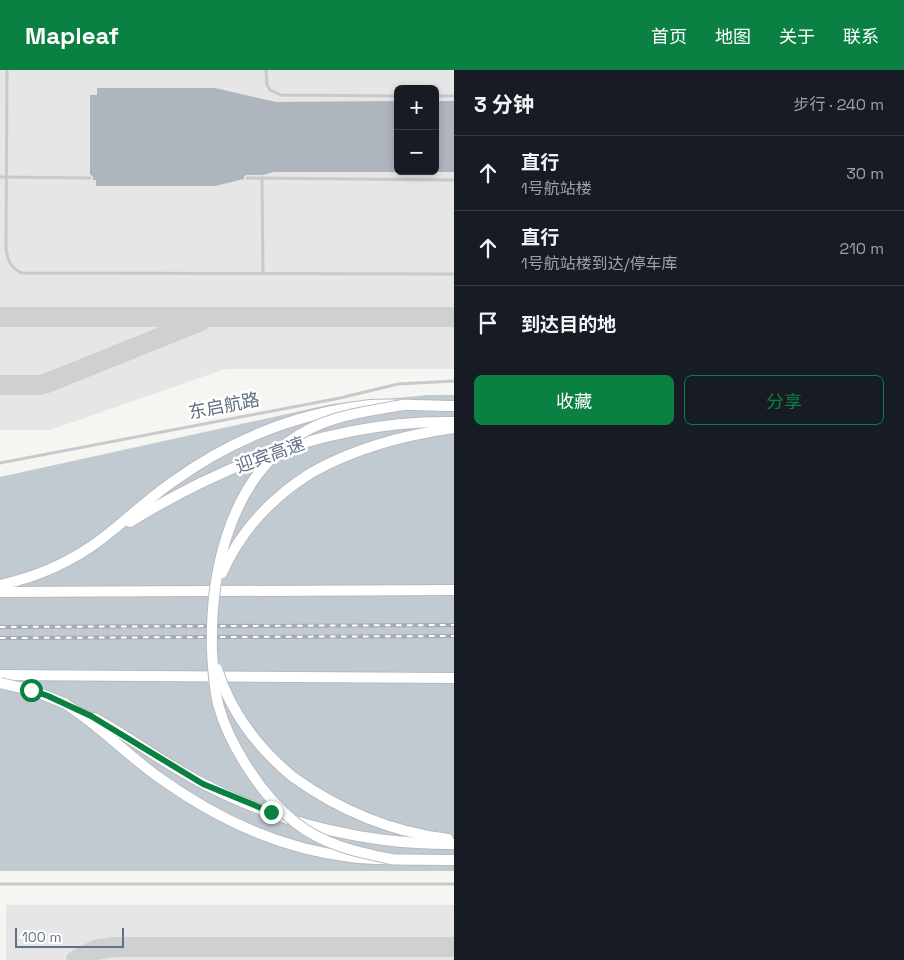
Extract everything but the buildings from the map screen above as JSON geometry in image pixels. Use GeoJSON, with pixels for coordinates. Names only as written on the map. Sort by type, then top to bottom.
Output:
{"type":"FeatureCollection","features":[{"type":"Feature","properties":{"kind":"main road","name":"迎宾高速"},"geometry":{"type":"LineString","coordinates":[[103,538],[169,484],[216,453],[246,438],[287,423],[332,411],[372,405],[403,405]]}},
{"type":"Feature","properties":{"kind":"main road"},"geometry":{"type":"LineString","coordinates":[[391,859],[353,851],[320,838],[296,823],[274,801],[252,774],[224,721],[215,690],[212,652],[213,608],[217,573],[230,525],[249,488],[274,455],[291,441],[318,425],[350,414],[403,405],[454,406]]}},
{"type":"Feature","properties":{"kind":"main road","name":"迎宾高速"},"geometry":{"type":"LineString","coordinates":[[0,585],[50,569],[67,561],[181,492],[238,466],[296,444],[370,428],[454,422]]}},
{"type":"Feature","properties":{"kind":"main road"},"geometry":{"type":"LineString","coordinates":[[213,608],[216,589],[230,554],[250,525],[281,493],[318,469],[354,452],[418,434],[454,428]]}},
{"type":"Feature","properties":{"kind":"main road"},"geometry":{"type":"LineString","coordinates":[[0,592],[454,590]]}},
{"type":"Feature","properties":{"kind":"main road"},"geometry":{"type":"LineString","coordinates":[[212,652],[223,687],[245,726],[267,754],[307,788],[356,815],[410,832],[454,840]]}},
{"type":"Feature","properties":{"kind":"main road"},"geometry":{"type":"LineString","coordinates":[[0,675],[454,678]]}},
{"type":"Feature","properties":{"kind":"main road"},"geometry":{"type":"LineString","coordinates":[[0,683],[31,690],[64,703],[109,726],[166,763],[203,784],[271,812],[307,824],[362,838],[416,844],[454,844]]}},
{"type":"Feature","properties":{"kind":"main road"},"geometry":{"type":"LineString","coordinates":[[64,703],[104,732],[163,780],[200,805],[241,827],[279,842],[316,852],[351,857],[454,860]]}},
{"type":"Feature","properties":{"kind":"lane"},"geometry":{"type":"LineString","coordinates":[[7,70],[7,254],[11,266],[22,273],[263,272],[454,274]]}},
{"type":"Feature","properties":{"kind":"lane"},"geometry":{"type":"LineString","coordinates":[[266,70],[267,84],[270,90],[281,95],[394,96]]}},
{"type":"Feature","properties":{"kind":"lane"},"geometry":{"type":"LineString","coordinates":[[439,96],[454,96]]}},
{"type":"Feature","properties":{"kind":"lane"},"geometry":{"type":"LineString","coordinates":[[0,177],[90,178]]}},
{"type":"Feature","properties":{"kind":"lane"},"geometry":{"type":"LineString","coordinates":[[247,178],[454,180]]}},
{"type":"Feature","properties":{"kind":"lane"},"geometry":{"type":"LineString","coordinates":[[262,178],[263,272]]}},
{"type":"Feature","properties":{"kind":"lane","name":"东启航路"},"geometry":{"type":"LineString","coordinates":[[0,463],[340,398],[398,384],[454,381]]}},
{"type":"Feature","properties":{"kind":"lane"},"geometry":{"type":"LineString","coordinates":[[0,884],[454,884]]}},
{"type":"Feature","properties":{"kind":"shaded area"},"geometry":{"type":"Polygon","coordinates":[[[0,70],[454,70],[454,369],[225,369],[50,430],[0,430],[0,70]]]}},
{"type":"Feature","properties":{"kind":"shaded area"},"geometry":{"type":"Polygon","coordinates":[[[428,395],[454,395],[454,871],[0,871],[0,477],[332,404],[428,395]]]}},
{"type":"Feature","properties":{"kind":"shaded area"},"geometry":{"type":"Polygon","coordinates":[[[6,905],[454,905],[454,960],[6,960],[6,905]]]}},
{"type":"Feature","properties":{"kind":"taxiway"},"geometry":{"type":"LineString","coordinates":[[0,317],[454,317]]}},
{"type":"Feature","properties":{"kind":"taxiway"},"geometry":{"type":"LineString","coordinates":[[0,385],[40,385],[47,383],[201,321]]}},
{"type":"Feature","properties":{"kind":"taxiway"},"geometry":{"type":"LineString","coordinates":[[76,960],[95,950],[114,947],[454,947]]}},
{"type":"Feature","properties":{"kind":"railway"},"geometry":{"type":"LineString","coordinates":[[0,627],[454,625]]}},
{"type":"Feature","properties":{"kind":"railway"},"geometry":{"type":"LineString","coordinates":[[0,638],[454,636]]}},
{"type":"Feature","properties":{"kind":"route"},"geometry":{"type":"LineString","coordinates":[[31,690],[91,716],[203,784],[271,812]]}}]}
